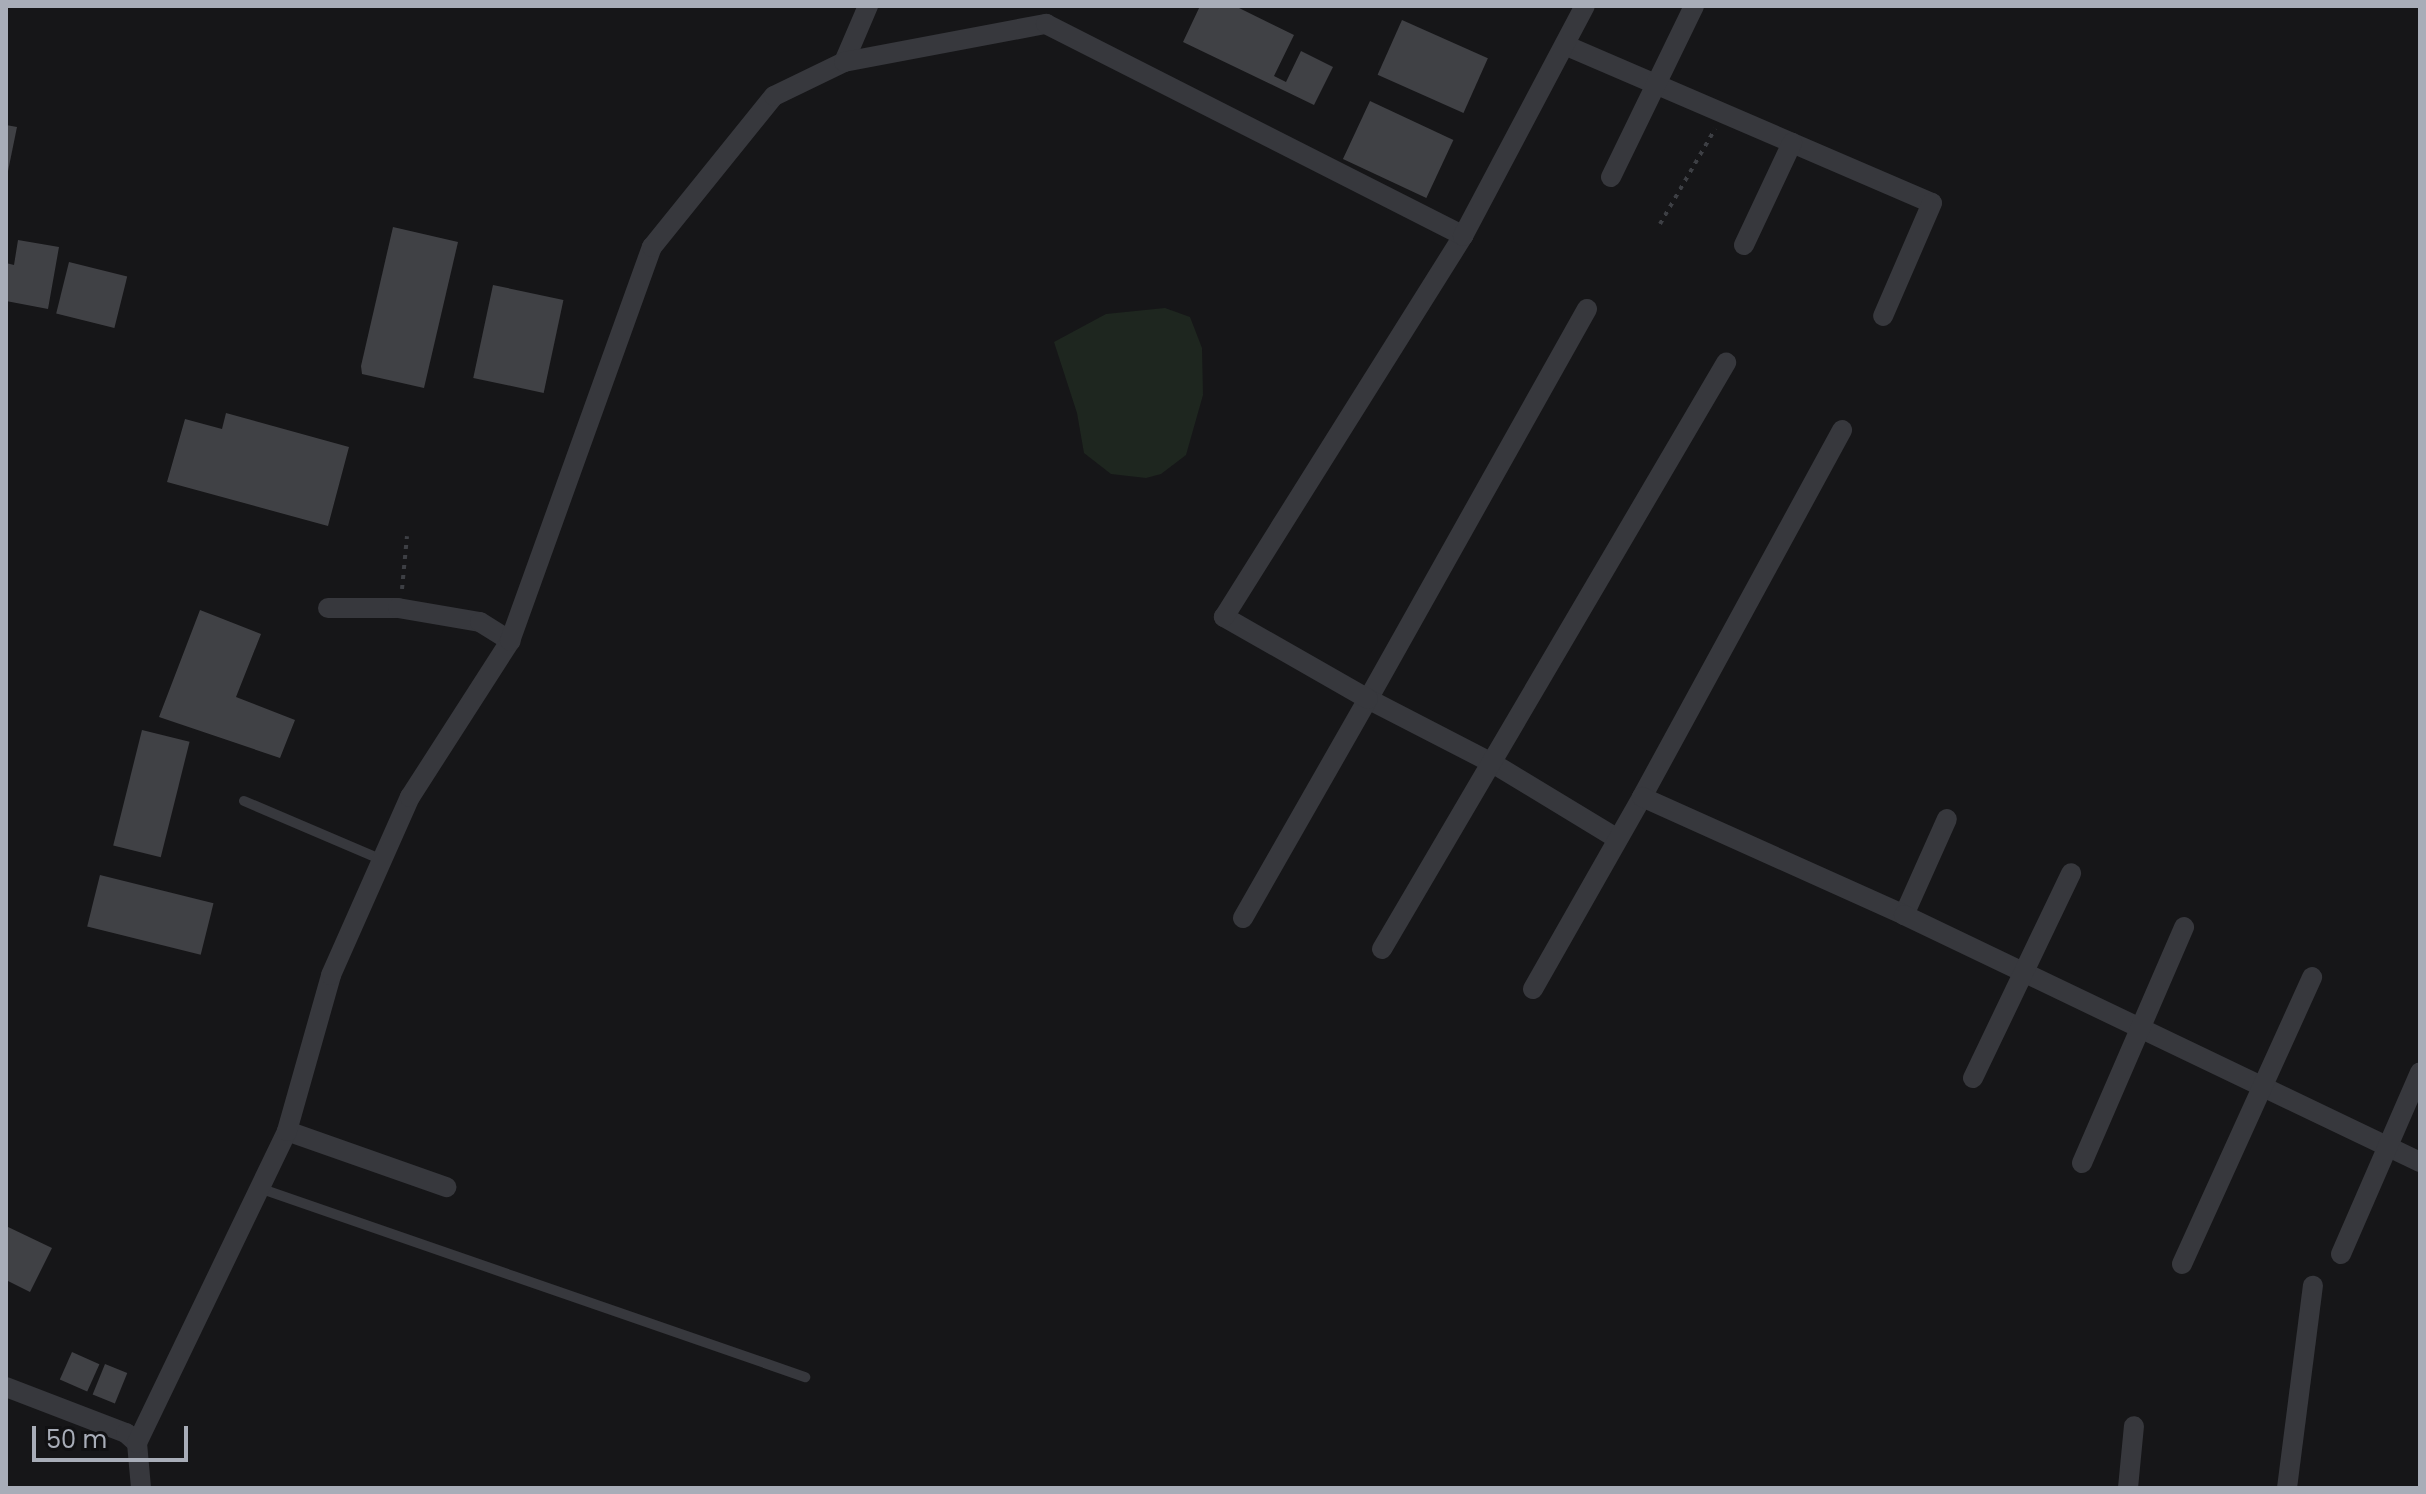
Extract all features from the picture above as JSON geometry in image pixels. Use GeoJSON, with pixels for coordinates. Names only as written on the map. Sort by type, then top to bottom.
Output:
{"type":"FeatureCollection","features":[{"type":"Feature","properties":{"kind":"street"},"geometry":{"type":"LineString","coordinates":[[844,62],[868,6]]}},
{"type":"Feature","properties":{"kind":"street"},"geometry":{"type":"LineString","coordinates":[[1585,6],[1567,46],[1463,236],[1224,617],[1368,699],[1494,764],[1616,838]]}},
{"type":"Feature","properties":{"kind":"street"},"geometry":{"type":"LineString","coordinates":[[1611,177],[1653,83],[1694,6]]}},
{"type":"Feature","properties":{"kind":"street"},"geometry":{"type":"LineString","coordinates":[[141,1488],[137,1443],[262,1189],[287,1131],[331,975],[410,797],[510,641],[652,247],[774,96],[844,62],[1050,15],[1463,236]]}},
{"type":"Feature","properties":{"kind":"street"},"geometry":{"type":"LineString","coordinates":[[1567,46],[1932,203],[1883,316]]}},
{"type":"Feature","properties":{"kind":"street"},"geometry":{"type":"LineString","coordinates":[[1744,245],[1792,143]]}},
{"type":"Feature","properties":{"kind":"street"},"geometry":{"type":"LineString","coordinates":[[1243,918],[1587,309]]}},
{"type":"Feature","properties":{"kind":"street"},"geometry":{"type":"LineString","coordinates":[[1382,949],[1494,764],[1726,363]]}},
{"type":"Feature","properties":{"kind":"street"},"geometry":{"type":"LineString","coordinates":[[1533,989],[1642,797],[1842,430]]}},
{"type":"Feature","properties":{"kind":"street"},"geometry":{"type":"LineString","coordinates":[[328,608],[400,608],[480,622],[510,641]]}},
{"type":"Feature","properties":{"kind":"street"},"geometry":{"type":"LineString","coordinates":[[1642,797],[1904,915],[2420,1162]]}},
{"type":"Feature","properties":{"kind":"street"},"geometry":{"type":"LineString","coordinates":[[1904,915],[1947,819]]}},
{"type":"Feature","properties":{"kind":"street"},"geometry":{"type":"LineString","coordinates":[[1973,1078],[2071,873]]}},
{"type":"Feature","properties":{"kind":"street"},"geometry":{"type":"LineString","coordinates":[[2082,1163],[2184,927]]}},
{"type":"Feature","properties":{"kind":"street"},"geometry":{"type":"LineString","coordinates":[[2182,1264],[2312,977]]}},
{"type":"Feature","properties":{"kind":"street"},"geometry":{"type":"LineString","coordinates":[[2341,1254],[2420,1072]]}},
{"type":"Feature","properties":{"kind":"street"},"geometry":{"type":"LineString","coordinates":[[287,1131],[446,1187]]}},
{"type":"Feature","properties":{"kind":"street"},"geometry":{"type":"LineString","coordinates":[[2287,1488],[2313,1286]]}},
{"type":"Feature","properties":{"kind":"street"},"geometry":{"type":"LineString","coordinates":[[6,1387],[114,1426],[137,1443]]}},
{"type":"Feature","properties":{"kind":"street"},"geometry":{"type":"LineString","coordinates":[[2128,1488],[2134,1426]]}},
{"type":"Feature","properties":{"kind":"lane"},"geometry":{"type":"LineString","coordinates":[[244,801],[382,860]]}},
{"type":"Feature","properties":{"kind":"lane"},"geometry":{"type":"LineString","coordinates":[[262,1189],[805,1377]]}},
{"type":"Feature","properties":{"kind":"path"},"geometry":{"type":"LineString","coordinates":[[1660,224],[1724,113]]}},
{"type":"Feature","properties":{"kind":"path"},"geometry":{"type":"LineString","coordinates":[[400,608],[407,536]]}},
{"type":"Feature","properties":{"kind":"shaded area"},"geometry":{"type":"Polygon","coordinates":[[[1165,308],[1190,317],[1202,348],[1203,395],[1186,455],[1161,474],[1146,478],[1111,474],[1084,453],[1077,413],[1054,342],[1106,314],[1165,308]]]}},
{"type":"Feature","properties":{"kind":"building"},"geometry":{"type":"Polygon","coordinates":[[[1200,6],[1235,6],[1294,35],[1274,76],[1286,82],[1301,51],[1333,67],[1314,105],[1183,42],[1200,6]]]}},
{"type":"Feature","properties":{"kind":"building"},"geometry":{"type":"Polygon","coordinates":[[[1402,20],[1488,58],[1463,113],[1378,75],[1402,20]]]}},
{"type":"Feature","properties":{"kind":"building"},"geometry":{"type":"Polygon","coordinates":[[[1370,101],[1453,140],[1426,198],[1343,159],[1370,101]]]}},
{"type":"Feature","properties":{"kind":"building"},"geometry":{"type":"Polygon","coordinates":[[[6,125],[17,127],[7,176],[6,176],[6,125]]]}},
{"type":"Feature","properties":{"kind":"building"},"geometry":{"type":"Polygon","coordinates":[[[393,227],[458,242],[424,388],[362,374],[361,366],[393,227]]]}},
{"type":"Feature","properties":{"kind":"building"},"geometry":{"type":"Polygon","coordinates":[[[18,240],[59,247],[48,309],[6,301],[6,263],[14,265],[18,240]]]}},
{"type":"Feature","properties":{"kind":"building"},"geometry":{"type":"Polygon","coordinates":[[[69,262],[127,277],[114,328],[56,313],[69,262]]]}},
{"type":"Feature","properties":{"kind":"building"},"geometry":{"type":"Polygon","coordinates":[[[493,285],[563,300],[544,393],[473,378],[493,285]]]}},
{"type":"Feature","properties":{"kind":"building"},"geometry":{"type":"Polygon","coordinates":[[[226,413],[349,447],[328,526],[167,482],[185,419],[222,429],[226,413]]]}},
{"type":"Feature","properties":{"kind":"building"},"geometry":{"type":"Polygon","coordinates":[[[200,610],[261,634],[236,697],[295,720],[280,758],[159,717],[200,610]]]}},
{"type":"Feature","properties":{"kind":"building"},"geometry":{"type":"Polygon","coordinates":[[[142,730],[190,742],[161,857],[113,845],[142,730]]]}},
{"type":"Feature","properties":{"kind":"building"},"geometry":{"type":"Polygon","coordinates":[[[100,875],[214,903],[201,955],[87,926],[100,875]]]}},
{"type":"Feature","properties":{"kind":"building"},"geometry":{"type":"Polygon","coordinates":[[[6,1226],[52,1248],[30,1292],[6,1280],[6,1226]]]}},
{"type":"Feature","properties":{"kind":"building"},"geometry":{"type":"Polygon","coordinates":[[[72,1352],[99,1364],[87,1392],[60,1379],[72,1352]]]}},
{"type":"Feature","properties":{"kind":"building"},"geometry":{"type":"Polygon","coordinates":[[[105,1364],[127,1373],[115,1404],[93,1395],[105,1364]]]}}]}
